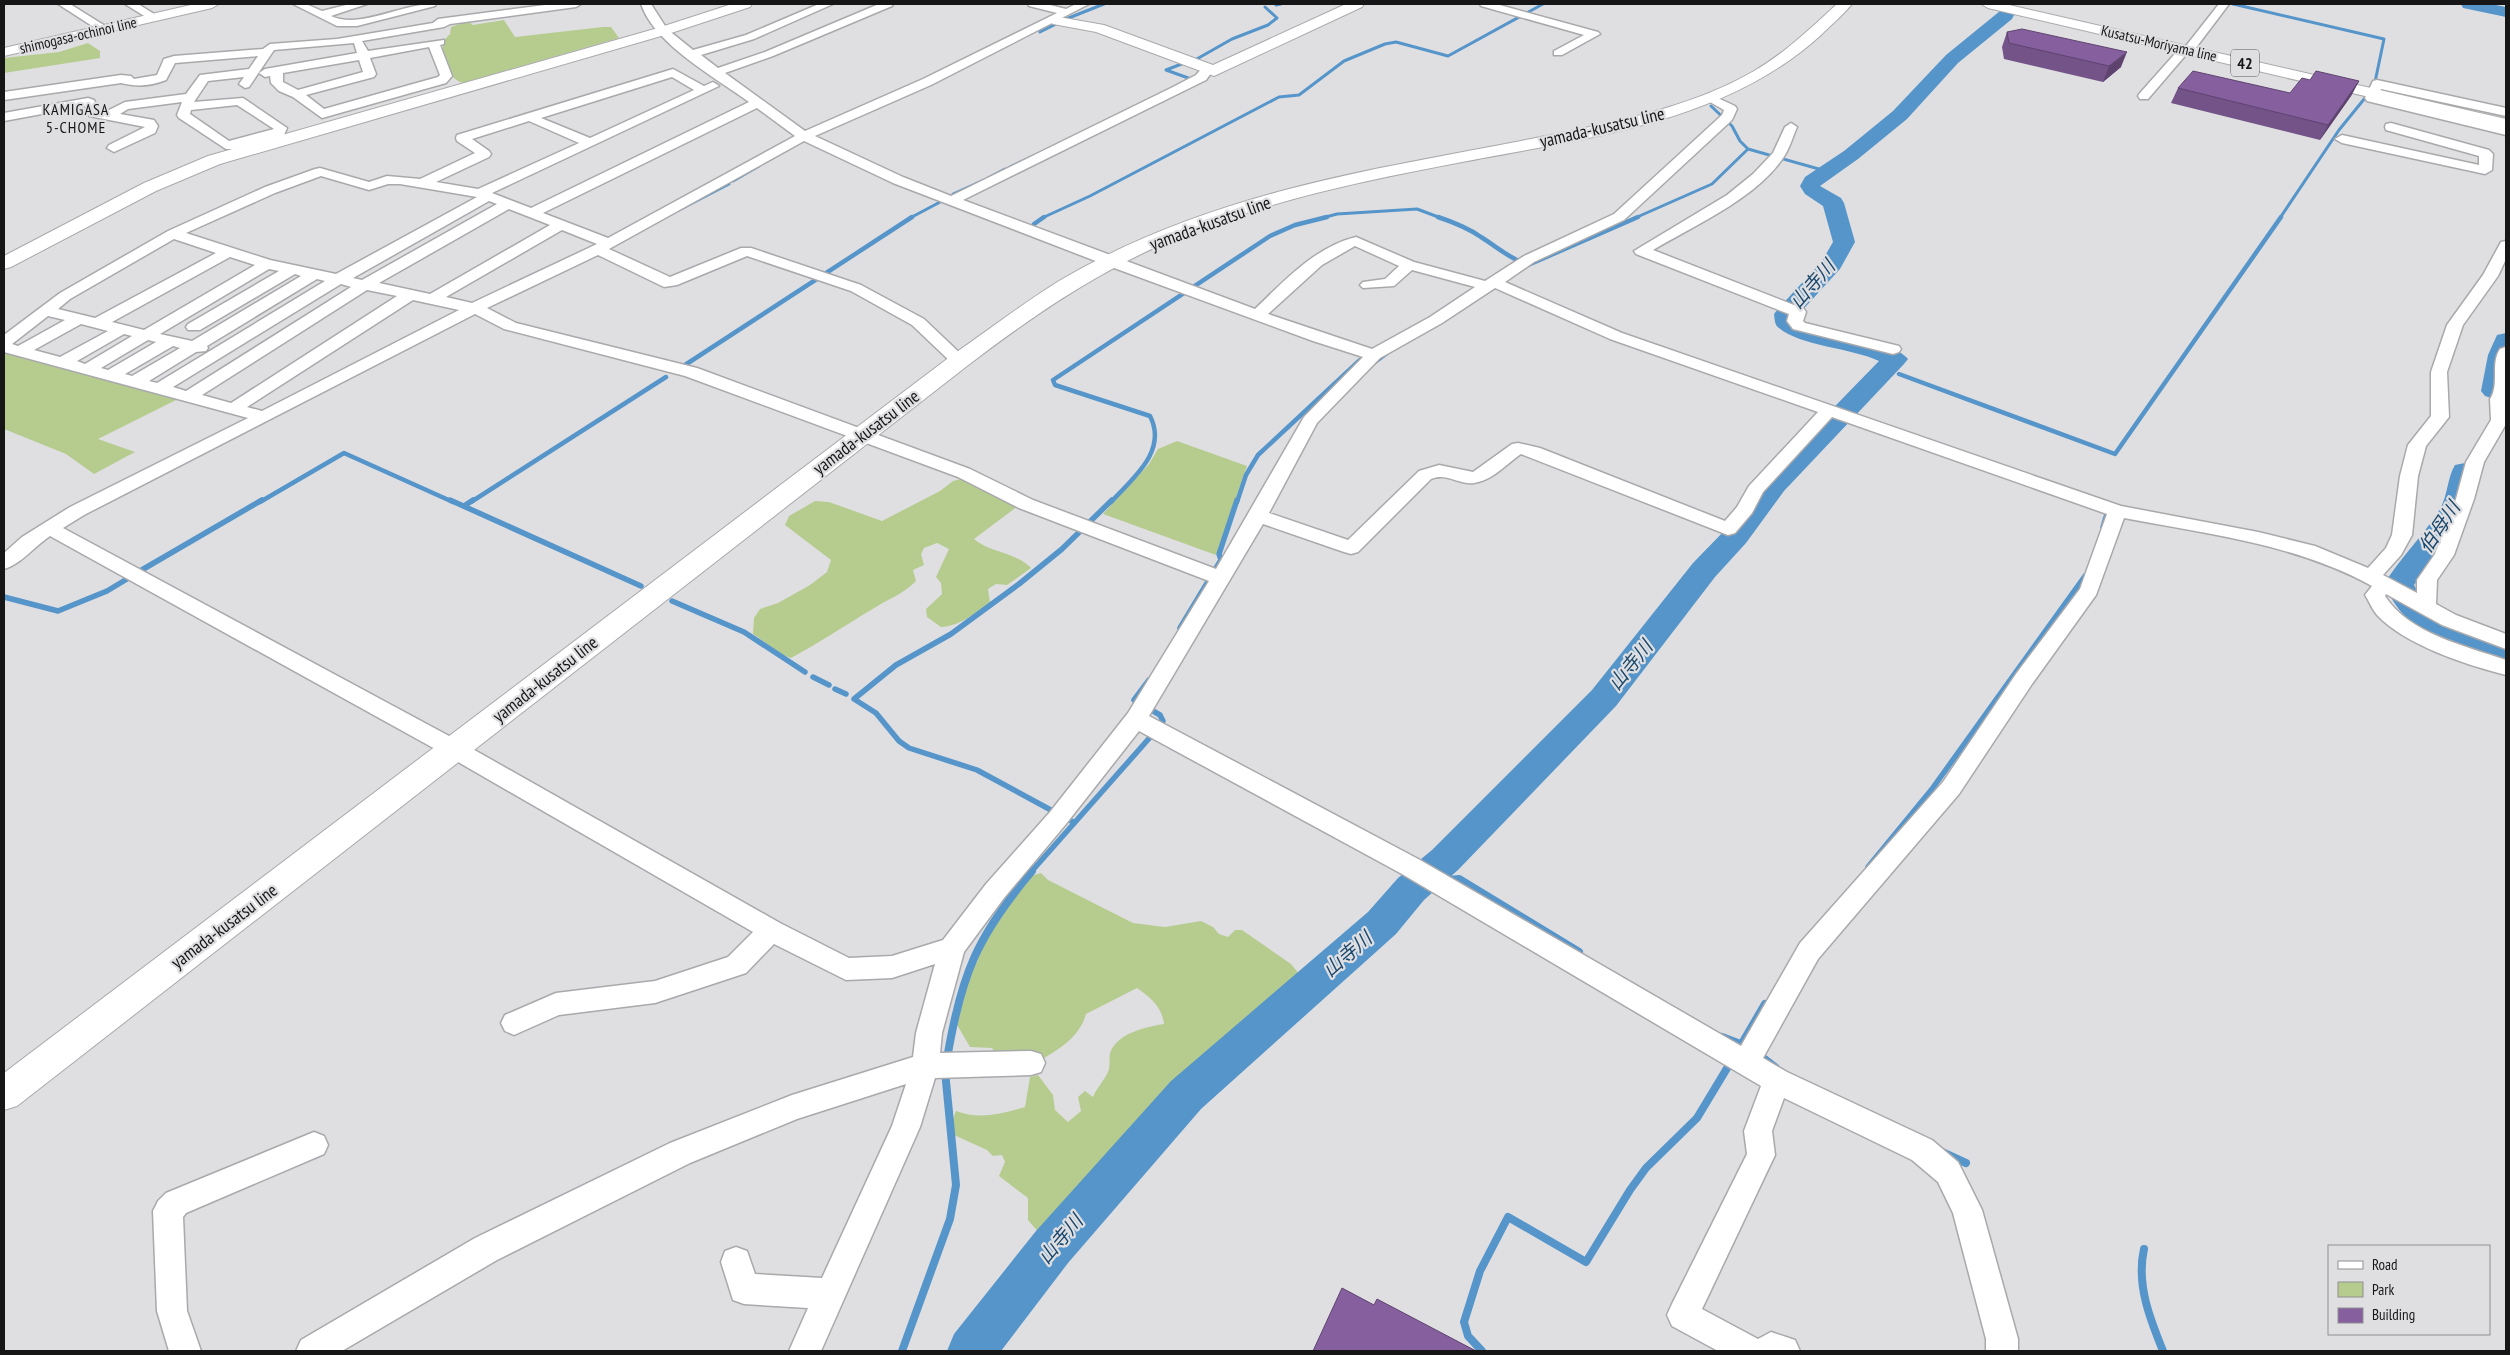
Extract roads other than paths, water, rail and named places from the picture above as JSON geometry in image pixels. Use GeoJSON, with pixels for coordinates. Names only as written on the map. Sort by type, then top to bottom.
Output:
{"type":"FeatureCollection","features":[{"type":"Feature","properties":{"kind":"main road","name":"shimogasa-ochinoi line"},"geometry":{"type":"LineString","coordinates":[[4,52],[212,4]]}},
{"type":"Feature","properties":{"kind":"main road"},"geometry":{"type":"LineString","coordinates":[[4,263],[175,175],[214,160],[664,32],[745,4]]}},
{"type":"Feature","properties":{"kind":"main road"},"geometry":{"type":"LineString","coordinates":[[1053,20],[1099,28],[1160,49],[1214,71],[1357,4]]}},
{"type":"Feature","properties":{"kind":"main road","name":"yamada-kusatsu line"},"geometry":{"type":"LineString","coordinates":[[4,1094],[861,435],[1026,312],[1067,285],[1110,262],[1160,239],[1260,203],[1331,184],[1602,130],[1661,114],[1709,98],[1746,82],[1773,67],[1793,52],[1845,4]]}},
{"type":"Feature","properties":{"kind":"main road","name":"Kusatsu-Moriyama line"},"geometry":{"type":"LineString","coordinates":[[1988,4],[2506,119]]}},
{"type":"Feature","properties":{"kind":"main road","name":"Kusatsu-Moriyama line"},"geometry":{"type":"LineString","coordinates":[[2012,4],[2188,48]]}},
{"type":"Feature","properties":{"kind":"main road","name":"Kusatsu-Moriyama line"},"geometry":{"type":"LineString","coordinates":[[2376,91],[2506,124]]}},
{"type":"Feature","properties":{"kind":"street"},"geometry":{"type":"LineString","coordinates":[[62,4],[104,29]]}},
{"type":"Feature","properties":{"kind":"street"},"geometry":{"type":"LineString","coordinates":[[130,4],[153,17]]}},
{"type":"Feature","properties":{"kind":"street"},"geometry":{"type":"LineString","coordinates":[[298,4],[337,22],[358,23],[431,4]]}},
{"type":"Feature","properties":{"kind":"street"},"geometry":{"type":"LineString","coordinates":[[321,15],[362,4]]}},
{"type":"Feature","properties":{"kind":"street"},"geometry":{"type":"LineString","coordinates":[[310,133],[298,128],[246,93],[246,83],[267,52],[274,46],[359,39],[441,23],[576,4]]}},
{"type":"Feature","properties":{"kind":"street"},"geometry":{"type":"LineString","coordinates":[[646,4],[664,32],[715,73],[804,136],[898,180],[1110,262],[1319,338],[1374,355]]}},
{"type":"Feature","properties":{"kind":"street"},"geometry":{"type":"LineString","coordinates":[[688,51],[750,36],[828,4]]}},
{"type":"Feature","properties":{"kind":"street"},"geometry":{"type":"LineString","coordinates":[[715,73],[770,54],[888,4]]}},
{"type":"Feature","properties":{"kind":"street"},"geometry":{"type":"LineString","coordinates":[[1033,4],[1067,12]]}},
{"type":"Feature","properties":{"kind":"street"},"geometry":{"type":"LineString","coordinates":[[4,563],[49,528],[77,511],[474,308],[604,246],[804,136],[928,82],[1084,4]]}},
{"type":"Feature","properties":{"kind":"street"},"geometry":{"type":"LineString","coordinates":[[1485,4],[1594,34],[1558,53]]}},
{"type":"Feature","properties":{"kind":"street"},"geometry":{"type":"LineString","coordinates":[[2144,96],[2188,48],[2224,4]]}},
{"type":"Feature","properties":{"kind":"street"},"geometry":{"type":"LineString","coordinates":[[1521,14],[1533,7]]}},
{"type":"Feature","properties":{"kind":"street"},"geometry":{"type":"LineString","coordinates":[[297,94],[370,74],[359,39]]}},
{"type":"Feature","properties":{"kind":"street"},"geometry":{"type":"LineString","coordinates":[[114,148],[150,130],[152,126],[149,123],[111,116],[110,114],[125,106],[188,102],[239,101],[281,128],[279,132],[234,145],[226,145],[183,115],[188,102],[204,78],[279,71],[436,43],[446,76],[437,82],[322,114],[297,94],[282,88],[277,83],[276,79],[279,71]]}},
{"type":"Feature","properties":{"kind":"street"},"geometry":{"type":"LineString","coordinates":[[9,95],[121,78],[127,79],[131,84],[155,80],[162,77],[168,62],[174,60],[267,52]]}},
{"type":"Feature","properties":{"kind":"street"},"geometry":{"type":"LineString","coordinates":[[104,81],[110,65]]}},
{"type":"Feature","properties":{"kind":"street"},"geometry":{"type":"LineString","coordinates":[[953,200],[1182,88],[1202,77],[1203,73],[1208,69]]}},
{"type":"Feature","properties":{"kind":"street"},"geometry":{"type":"LineString","coordinates":[[421,184],[484,154],[462,138],[673,73],[703,90]]}},
{"type":"Feature","properties":{"kind":"street"},"geometry":{"type":"LineString","coordinates":[[9,95],[22,78]]}},
{"type":"Feature","properties":{"kind":"street"},"geometry":{"type":"LineString","coordinates":[[159,389],[339,279],[484,194],[590,142],[703,90],[727,81]]}},
{"type":"Feature","properties":{"kind":"street"},"geometry":{"type":"LineString","coordinates":[[2506,112],[2378,84],[2371,98],[2506,131]]}},
{"type":"Feature","properties":{"kind":"street"},"geometry":{"type":"LineString","coordinates":[[805,1351],[906,1127],[925,1066],[929,1033],[952,948],[995,891],[1058,818],[1136,719],[1258,516],[1310,421],[1374,355],[1436,320],[1529,259],[1619,217],[1728,117],[1731,109],[1709,98]]}},
{"type":"Feature","properties":{"kind":"street"},"geometry":{"type":"LineString","coordinates":[[4,117],[88,102],[90,102],[93,113],[102,115]]}},
{"type":"Feature","properties":{"kind":"street"},"geometry":{"type":"LineString","coordinates":[[386,289],[528,212],[757,103]]}},
{"type":"Feature","properties":{"kind":"street"},"geometry":{"type":"LineString","coordinates":[[2369,145],[2376,134],[2396,124],[2398,117],[2414,110]]}},
{"type":"Feature","properties":{"kind":"street"},"geometry":{"type":"LineString","coordinates":[[529,117],[590,142]]}},
{"type":"Feature","properties":{"kind":"street"},"geometry":{"type":"LineString","coordinates":[[1791,127],[1779,154],[1758,177],[1719,206],[1641,251],[1798,312],[1795,321],[1799,326],[1893,349]]}},
{"type":"Feature","properties":{"kind":"street"},"geometry":{"type":"LineString","coordinates":[[2342,139],[2485,170],[2486,154],[2484,153],[2391,127]]}},
{"type":"Feature","properties":{"kind":"street"},"geometry":{"type":"LineString","coordinates":[[4,342],[65,296],[173,234],[261,194],[320,172],[369,186],[387,180],[484,194],[560,225],[604,246],[664,282],[672,282],[746,251],[856,288],[918,322],[959,361]]}},
{"type":"Feature","properties":{"kind":"street"},"geometry":{"type":"LineString","coordinates":[[188,396],[366,284],[508,204]]}},
{"type":"Feature","properties":{"kind":"street"},"geometry":{"type":"LineString","coordinates":[[432,299],[560,225]]}},
{"type":"Feature","properties":{"kind":"street"},"geometry":{"type":"LineString","coordinates":[[173,234],[267,264],[474,308],[492,315],[510,326],[691,372],[964,473],[1026,504],[1220,578]]}},
{"type":"Feature","properties":{"kind":"street"},"geometry":{"type":"LineString","coordinates":[[1258,315],[1294,280],[1351,242],[1356,242],[1409,265],[1490,284],[1616,336],[2116,511],[2258,538],[2315,552],[2473,630],[2506,642]]}},
{"type":"Feature","properties":{"kind":"street"},"geometry":{"type":"LineString","coordinates":[[2506,245],[2490,276],[2455,325],[2439,372],[2440,417],[2417,445],[2409,476],[2402,535],[2377,581],[2375,595],[2380,608],[2393,620],[2417,634],[2506,668]]}},
{"type":"Feature","properties":{"kind":"street"},"geometry":{"type":"LineString","coordinates":[[42,357],[228,252]]}},
{"type":"Feature","properties":{"kind":"street"},"geometry":{"type":"LineString","coordinates":[[86,370],[267,264]]}},
{"type":"Feature","properties":{"kind":"street"},"geometry":{"type":"LineString","coordinates":[[1368,285],[1389,282],[1409,265]]}},
{"type":"Feature","properties":{"kind":"street"},"geometry":{"type":"LineString","coordinates":[[194,327],[292,269]]}},
{"type":"Feature","properties":{"kind":"street"},"geometry":{"type":"LineString","coordinates":[[133,383],[315,274]]}},
{"type":"Feature","properties":{"kind":"street"},"geometry":{"type":"LineString","coordinates":[[234,408],[411,294]]}},
{"type":"Feature","properties":{"kind":"street"},"geometry":{"type":"LineString","coordinates":[[46,311],[246,360]]}},
{"type":"Feature","properties":{"kind":"street"},"geometry":{"type":"LineString","coordinates":[[12,349],[79,319]]}},
{"type":"Feature","properties":{"kind":"street"},"geometry":{"type":"LineString","coordinates":[[170,322],[217,333]]}},
{"type":"Feature","properties":{"kind":"street"},"geometry":{"type":"LineString","coordinates":[[62,362],[122,329]]}},
{"type":"Feature","properties":{"kind":"street"},"geometry":{"type":"LineString","coordinates":[[110,376],[170,341]]}},
{"type":"Feature","properties":{"kind":"street"},"geometry":{"type":"LineString","coordinates":[[12,349],[264,417]]}},
{"type":"Feature","properties":{"kind":"street"},"geometry":{"type":"LineString","coordinates":[[2426,607],[2427,580],[2444,555],[2465,499],[2475,462],[2500,420],[2498,399],[2502,393],[2503,365],[2506,352]]}},
{"type":"Feature","properties":{"kind":"street"},"geometry":{"type":"LineString","coordinates":[[1258,516],[1351,548],[1432,470],[1440,470],[1471,478],[1485,473],[1518,448],[1534,452],[1728,529],[1745,509],[1755,490],[1829,411]]}},
{"type":"Feature","properties":{"kind":"street"},"geometry":{"type":"LineString","coordinates":[[1746,1062],[1809,951],[1951,788],[2024,679],[2089,590],[2116,511]]}},
{"type":"Feature","properties":{"kind":"street"},"geometry":{"type":"LineString","coordinates":[[49,528],[454,749],[771,930],[846,969],[892,967],[952,948]]}},
{"type":"Feature","properties":{"kind":"street"},"geometry":{"type":"LineString","coordinates":[[1136,719],[1410,867],[1778,1081],[1922,1150],[1948,1172],[1967,1210],[2002,1339],[2002,1351]]}},
{"type":"Feature","properties":{"kind":"street"},"geometry":{"type":"LineString","coordinates":[[514,1022],[556,1004],[655,992],[737,965],[771,930]]}},
{"type":"Feature","properties":{"kind":"street"},"geometry":{"type":"LineString","coordinates":[[312,1351],[486,1249],[680,1153],[801,1104],[925,1066],[1031,1063]]}},
{"type":"Feature","properties":{"kind":"street"},"geometry":{"type":"LineString","coordinates":[[1749,1351],[1682,1314],[1761,1155],[1758,1131],[1778,1081]]}},
{"type":"Feature","properties":{"kind":"street"},"geometry":{"type":"LineString","coordinates":[[185,1351],[172,1311],[168,1211],[176,1203],[314,1145]]}},
{"type":"Feature","properties":{"kind":"street"},"geometry":{"type":"LineString","coordinates":[[736,1262],[744,1289],[830,1294]]}},
{"type":"Feature","properties":{"kind":"street"},"geometry":{"type":"LineString","coordinates":[[1768,1351],[1771,1348],[1784,1351]]}},
{"type":"Feature","properties":{"kind":"waterway"},"geometry":{"type":"LineString","coordinates":[[1066,19],[1104,4]]}},
{"type":"Feature","properties":{"kind":"waterway"},"geometry":{"type":"LineString","coordinates":[[1276,5],[1281,4]]}},
{"type":"Feature","properties":{"kind":"waterway"},"geometry":{"type":"LineString","coordinates":[[1044,217],[1090,196],[1279,97],[1299,95],[1344,61],[1385,44],[1396,42],[1448,56],[1543,4]]}},
{"type":"Feature","properties":{"kind":"waterway"},"geometry":{"type":"LineString","coordinates":[[2233,4],[2384,39],[2375,82]]}},
{"type":"Feature","properties":{"kind":"waterway"},"geometry":{"type":"LineString","coordinates":[[2469,4],[2506,12]]}},
{"type":"Feature","properties":{"kind":"waterway"},"geometry":{"type":"LineString","coordinates":[[1195,60],[1232,39],[1268,25],[1277,18],[1265,7]]}},
{"type":"Feature","properties":{"kind":"waterway","name":"山寺川"},"geometry":{"type":"LineString","coordinates":[[971,1351],[1052,1247],[1186,1095],[1382,923],[1411,889],[1445,860],[1604,698],[1704,570],[1736,536],[1774,485],[1895,359],[1868,348],[1813,334],[1787,323],[1786,314],[1832,264],[1844,242],[1833,203],[1812,190],[1810,186],[1812,181],[1851,155],[1900,115],[1952,59],[2006,15]]}},
{"type":"Feature","properties":{"kind":"waterway"},"geometry":{"type":"LineString","coordinates":[[1040,32],[1058,23]]}},
{"type":"Feature","properties":{"kind":"waterway"},"geometry":{"type":"LineString","coordinates":[[1184,63],[1166,70],[1191,79],[1188,81]]}},
{"type":"Feature","properties":{"kind":"waterway"},"geometry":{"type":"LineString","coordinates":[[2280,218],[2339,130],[2365,98]]}},
{"type":"Feature","properties":{"kind":"waterway"},"geometry":{"type":"LineString","coordinates":[[1711,106],[1732,126],[1740,141],[1748,149]]}},
{"type":"Feature","properties":{"kind":"waterway"},"geometry":{"type":"LineString","coordinates":[[1635,218],[1712,184],[1748,149]]}},
{"type":"Feature","properties":{"kind":"waterway"},"geometry":{"type":"LineString","coordinates":[[1748,149],[1826,171]]}},
{"type":"Feature","properties":{"kind":"waterway"},"geometry":{"type":"LineString","coordinates":[[1010,167],[1033,156]]}},
{"type":"Feature","properties":{"kind":"waterway"},"geometry":{"type":"LineString","coordinates":[[733,181],[759,166]]}},
{"type":"Feature","properties":{"kind":"waterway"},"geometry":{"type":"LineString","coordinates":[[988,178],[1005,169]]}},
{"type":"Feature","properties":{"kind":"waterway"},"geometry":{"type":"LineString","coordinates":[[953,194],[984,180]]}},
{"type":"Feature","properties":{"kind":"waterway"},"geometry":{"type":"LineString","coordinates":[[679,210],[729,184]]}},
{"type":"Feature","properties":{"kind":"waterway"},"geometry":{"type":"LineString","coordinates":[[910,218],[942,201]]}},
{"type":"Feature","properties":{"kind":"waterway"},"geometry":{"type":"LineString","coordinates":[[1322,218],[1337,214],[1417,209],[1441,218]]}},
{"type":"Feature","properties":{"kind":"waterway"},"geometry":{"type":"LineString","coordinates":[[685,365],[912,217]]}},
{"type":"Feature","properties":{"kind":"waterway"},"geometry":{"type":"LineString","coordinates":[[1034,224],[1044,217]]}},
{"type":"Feature","properties":{"kind":"waterway"},"geometry":{"type":"LineString","coordinates":[[1111,502],[1138,473],[1146,463],[1151,452],[1155,441],[1150,416],[1055,385],[1053,380],[1270,236],[1295,225],[1327,217]]}},
{"type":"Feature","properties":{"kind":"waterway"},"geometry":{"type":"LineString","coordinates":[[1438,217],[1471,231],[1509,256],[1528,265],[1638,217]]}},
{"type":"Feature","properties":{"kind":"waterway"},"geometry":{"type":"LineString","coordinates":[[1899,374],[2115,454],[2281,217]]}},
{"type":"Feature","properties":{"kind":"waterway","name":"伯母川"},"geometry":{"type":"LineString","coordinates":[[2494,391],[2500,355],[2506,340]]}},
{"type":"Feature","properties":{"kind":"waterway"},"geometry":{"type":"LineString","coordinates":[[1237,502],[1246,475],[1258,455],[1360,360],[1371,365],[1387,353]]}},
{"type":"Feature","properties":{"kind":"waterway"},"geometry":{"type":"LineString","coordinates":[[471,502],[666,377]]}},
{"type":"Feature","properties":{"kind":"waterway"},"geometry":{"type":"LineString","coordinates":[[260,502],[344,453],[453,502]]}},
{"type":"Feature","properties":{"kind":"waterway","name":"伯母川"},"geometry":{"type":"LineString","coordinates":[[2465,471],[2462,492],[2453,511],[2399,584],[2406,599],[2416,612],[2429,622],[2459,637],[2506,653]]}},
{"type":"Feature","properties":{"kind":"waterway"},"geometry":{"type":"LineString","coordinates":[[140,571],[262,500]]}},
{"type":"Feature","properties":{"kind":"waterway"},"geometry":{"type":"LineString","coordinates":[[450,500],[641,586]]}},
{"type":"Feature","properties":{"kind":"waterway"},"geometry":{"type":"LineString","coordinates":[[464,506],[473,500]]}},
{"type":"Feature","properties":{"kind":"waterway"},"geometry":{"type":"LineString","coordinates":[[1073,822],[977,770],[909,748],[899,741],[876,713],[854,699],[896,665],[951,634],[1019,584],[1062,549],[1112,500]]}},
{"type":"Feature","properties":{"kind":"waterway"},"geometry":{"type":"LineString","coordinates":[[1180,628],[1221,560],[1219,554],[1237,500]]}},
{"type":"Feature","properties":{"kind":"waterway"},"geometry":{"type":"LineString","coordinates":[[2103,527],[2107,514]]}},
{"type":"Feature","properties":{"kind":"waterway"},"geometry":{"type":"LineString","coordinates":[[1868,867],[1932,789],[2085,576]]}},
{"type":"Feature","properties":{"kind":"waterway"},"geometry":{"type":"LineString","coordinates":[[4,597],[58,611],[107,591],[127,579]]}},
{"type":"Feature","properties":{"kind":"waterway"},"geometry":{"type":"LineString","coordinates":[[672,601],[744,632],[805,672]]}},
{"type":"Feature","properties":{"kind":"waterway"},"geometry":{"type":"LineString","coordinates":[[813,677],[829,685]]}},
{"type":"Feature","properties":{"kind":"waterway"},"geometry":{"type":"LineString","coordinates":[[1031,872],[1160,726],[1163,721],[1160,715],[1134,700],[1149,680]]}},
{"type":"Feature","properties":{"kind":"waterway"},"geometry":{"type":"LineString","coordinates":[[835,689],[846,694]]}},
{"type":"Feature","properties":{"kind":"waterway"},"geometry":{"type":"LineString","coordinates":[[947,1059],[958,1003],[974,958],[997,916],[1032,871]]}},
{"type":"Feature","properties":{"kind":"waterway"},"geometry":{"type":"LineString","coordinates":[[1448,880],[1459,879],[1579,952]]}},
{"type":"Feature","properties":{"kind":"waterway"},"geometry":{"type":"LineString","coordinates":[[1741,1044],[1765,1004]]}},
{"type":"Feature","properties":{"kind":"waterway"},"geometry":{"type":"LineString","coordinates":[[1722,1037],[1741,1044]]}},
{"type":"Feature","properties":{"kind":"waterway"},"geometry":{"type":"LineString","coordinates":[[1737,1052],[1741,1044]]}},
{"type":"Feature","properties":{"kind":"waterway"},"geometry":{"type":"LineString","coordinates":[[1758,1054],[1776,1068]]}},
{"type":"Feature","properties":{"kind":"waterway"},"geometry":{"type":"LineString","coordinates":[[1482,1351],[1468,1336],[1464,1322],[1480,1271],[1508,1217],[1586,1262],[1630,1190],[1646,1168],[1697,1118],[1732,1060]]}},
{"type":"Feature","properties":{"kind":"waterway"},"geometry":{"type":"LineString","coordinates":[[902,1351],[950,1219],[956,1185],[945,1071]]}},
{"type":"Feature","properties":{"kind":"waterway"},"geometry":{"type":"LineString","coordinates":[[1942,1152],[1966,1163]]}},
{"type":"Feature","properties":{"kind":"waterway"},"geometry":{"type":"LineString","coordinates":[[2144,1249],[2142,1262],[2143,1288],[2149,1314],[2163,1351]]}},
{"type":"Feature","properties":{"kind":"district","name":"KAMIGASA 5-CHOME"},"geometry":{"type":"Point","coordinates":[76,118]}}]}
